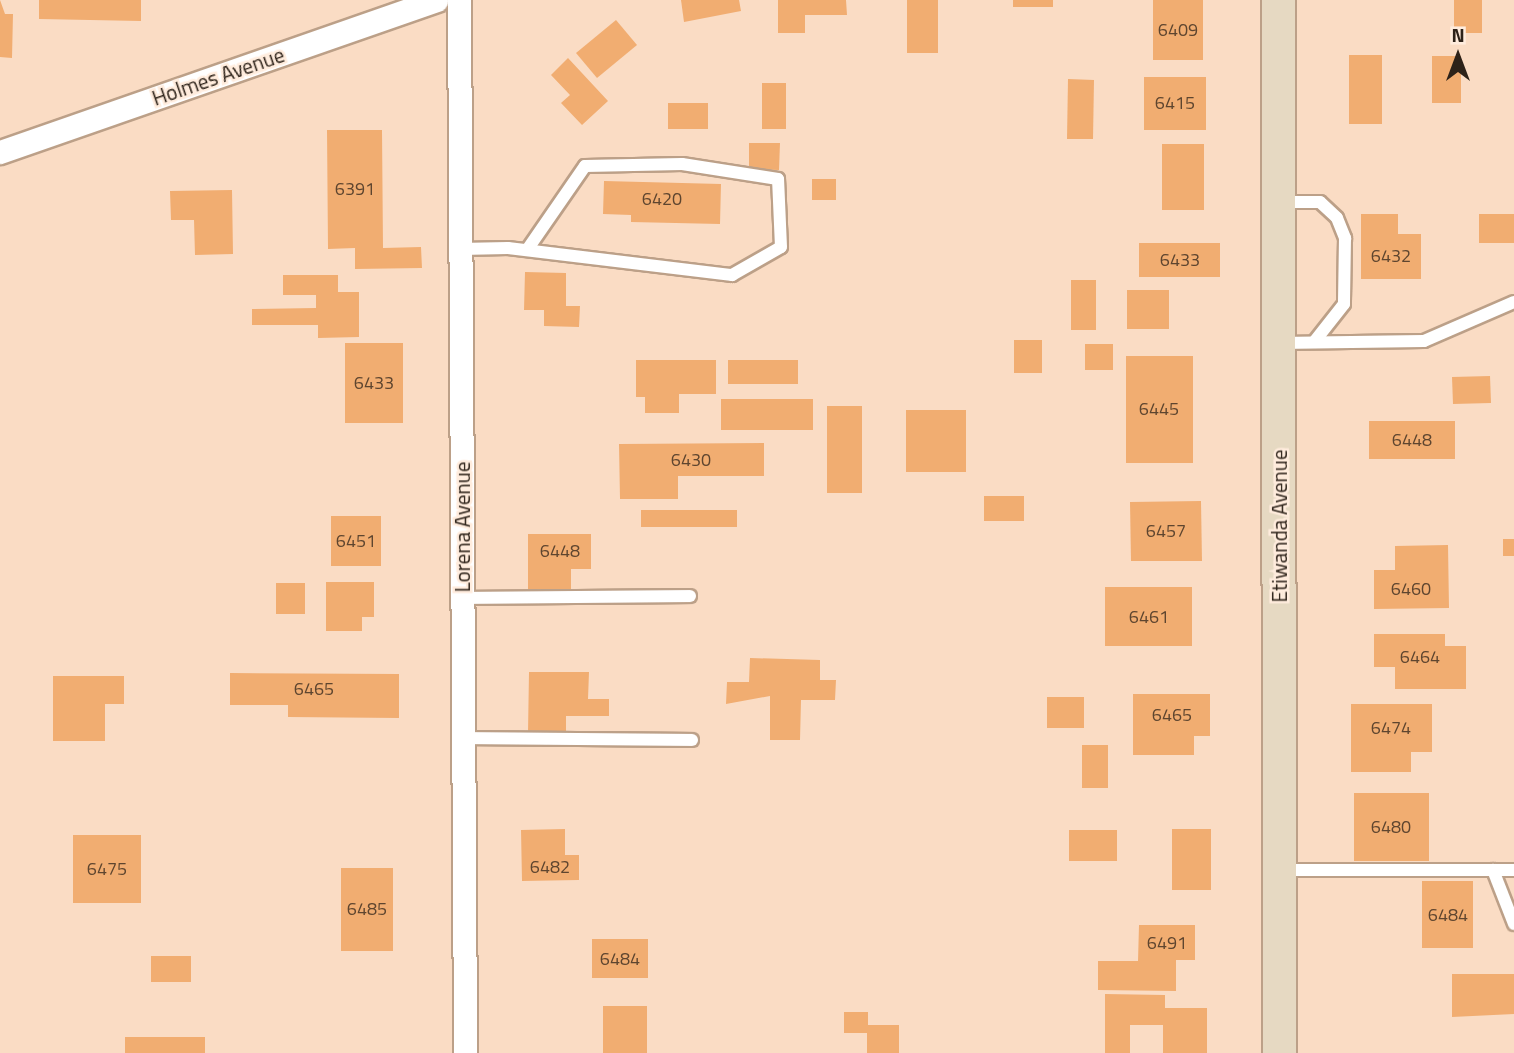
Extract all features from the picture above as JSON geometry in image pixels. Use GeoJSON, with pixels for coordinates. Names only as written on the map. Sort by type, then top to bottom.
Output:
{"type":"FeatureCollection","features":[{"type":"Feature","properties":{"kind":"street","name":"Holmes Avenue"},"geometry":{"type":"LineString","coordinates":[[0,152],[436,0]]}},
{"type":"Feature","properties":{"kind":"street","name":"Lorena Avenue"},"geometry":{"type":"LineString","coordinates":[[459,0],[464,1053]]}},
{"type":"Feature","properties":{"kind":"street","name":"Etiwanda Avenue"},"geometry":{"type":"LineString","coordinates":[[1278,0],[1279,1053]]}},
{"type":"Feature","properties":{"kind":"lane"},"geometry":{"type":"LineString","coordinates":[[460,249],[527,250],[733,275],[781,247],[778,178],[682,164],[585,166],[527,250]]}},
{"type":"Feature","properties":{"kind":"lane"},"geometry":{"type":"LineString","coordinates":[[1278,202],[1320,202],[1345,238],[1344,304],[1314,342]]}},
{"type":"Feature","properties":{"kind":"lane"},"geometry":{"type":"LineString","coordinates":[[1279,343],[1424,341],[1514,302]]}},
{"type":"Feature","properties":{"kind":"lane"},"geometry":{"type":"LineString","coordinates":[[462,598],[690,596]]}},
{"type":"Feature","properties":{"kind":"lane"},"geometry":{"type":"LineString","coordinates":[[463,738],[692,740]]}},
{"type":"Feature","properties":{"kind":"lane"},"geometry":{"type":"LineString","coordinates":[[1279,870],[1514,870]]}},
{"type":"Feature","properties":{"kind":"lane"},"geometry":{"type":"LineString","coordinates":[[1493,870],[1514,924]]}},
{"type":"Feature","properties":{"kind":"building"},"geometry":{"type":"Polygon","coordinates":[[[0,0],[5,14],[13,14],[12,58],[0,57],[0,0]]]}},
{"type":"Feature","properties":{"kind":"building"},"geometry":{"type":"Polygon","coordinates":[[[39,0],[141,0],[141,21],[39,19],[39,0]]]}},
{"type":"Feature","properties":{"kind":"building"},"geometry":{"type":"Polygon","coordinates":[[[681,0],[739,0],[741,11],[684,22],[681,0]]]}},
{"type":"Feature","properties":{"kind":"building"},"geometry":{"type":"Polygon","coordinates":[[[778,0],[846,0],[847,15],[805,15],[805,33],[778,33],[778,0]]]}},
{"type":"Feature","properties":{"kind":"building"},"geometry":{"type":"Polygon","coordinates":[[[907,0],[938,0],[938,53],[907,53],[907,0]]]}},
{"type":"Feature","properties":{"kind":"building"},"geometry":{"type":"Polygon","coordinates":[[[1013,0],[1053,0],[1053,7],[1013,7],[1013,0]]]}},
{"type":"Feature","properties":{"kind":"building"},"geometry":{"type":"Polygon","coordinates":[[[1153,0],[1203,0],[1203,60],[1153,60],[1153,0]]]}},
{"type":"Feature","properties":{"kind":"building"},"geometry":{"type":"Polygon","coordinates":[[[1454,0],[1482,0],[1482,33],[1454,33],[1454,0]]]}},
{"type":"Feature","properties":{"kind":"building"},"geometry":{"type":"Polygon","coordinates":[[[616,20],[637,45],[597,78],[576,53],[616,20]]]}},
{"type":"Feature","properties":{"kind":"building"},"geometry":{"type":"Polygon","coordinates":[[[1349,55],[1382,55],[1382,124],[1349,124],[1349,55]]]}},
{"type":"Feature","properties":{"kind":"building"},"geometry":{"type":"Polygon","coordinates":[[[1432,56],[1461,56],[1461,103],[1432,103],[1432,56]]]}},
{"type":"Feature","properties":{"kind":"building"},"geometry":{"type":"Polygon","coordinates":[[[568,58],[608,101],[582,125],[561,103],[570,95],[551,75],[568,58]]]}},
{"type":"Feature","properties":{"kind":"building"},"geometry":{"type":"Polygon","coordinates":[[[1144,77],[1206,77],[1206,130],[1144,130],[1144,77]]]}},
{"type":"Feature","properties":{"kind":"building"},"geometry":{"type":"Polygon","coordinates":[[[1068,79],[1094,80],[1093,139],[1067,139],[1068,79]]]}},
{"type":"Feature","properties":{"kind":"building"},"geometry":{"type":"Polygon","coordinates":[[[762,83],[786,83],[786,129],[762,129],[762,83]]]}},
{"type":"Feature","properties":{"kind":"building"},"geometry":{"type":"Polygon","coordinates":[[[668,103],[708,103],[708,129],[668,129],[668,103]]]}},
{"type":"Feature","properties":{"kind":"building"},"geometry":{"type":"Polygon","coordinates":[[[327,130],[382,130],[383,248],[421,247],[422,268],[355,269],[355,248],[328,249],[327,130]]]}},
{"type":"Feature","properties":{"kind":"building"},"geometry":{"type":"Polygon","coordinates":[[[749,143],[780,143],[779,170],[749,169],[749,143]]]}},
{"type":"Feature","properties":{"kind":"building"},"geometry":{"type":"Polygon","coordinates":[[[1162,144],[1204,144],[1204,210],[1162,210],[1162,144]]]}},
{"type":"Feature","properties":{"kind":"building"},"geometry":{"type":"Polygon","coordinates":[[[812,179],[836,179],[836,200],[812,200],[812,179]]]}},
{"type":"Feature","properties":{"kind":"building"},"geometry":{"type":"Polygon","coordinates":[[[604,181],[721,184],[720,224],[631,222],[631,215],[603,214],[604,181]]]}},
{"type":"Feature","properties":{"kind":"building"},"geometry":{"type":"Polygon","coordinates":[[[232,190],[233,254],[195,255],[194,220],[171,220],[170,191],[232,190]]]}},
{"type":"Feature","properties":{"kind":"building"},"geometry":{"type":"Polygon","coordinates":[[[1361,214],[1398,214],[1398,234],[1421,234],[1421,279],[1361,279],[1361,214]]]}},
{"type":"Feature","properties":{"kind":"building"},"geometry":{"type":"Polygon","coordinates":[[[1479,214],[1514,214],[1514,243],[1479,243],[1479,214]]]}},
{"type":"Feature","properties":{"kind":"building"},"geometry":{"type":"Polygon","coordinates":[[[1139,243],[1220,243],[1220,277],[1139,277],[1139,243]]]}},
{"type":"Feature","properties":{"kind":"building"},"geometry":{"type":"Polygon","coordinates":[[[525,272],[566,273],[566,306],[580,306],[579,327],[544,326],[544,310],[524,310],[525,272]]]}},
{"type":"Feature","properties":{"kind":"building"},"geometry":{"type":"Polygon","coordinates":[[[283,275],[338,275],[338,292],[359,292],[359,337],[318,338],[318,325],[252,325],[252,309],[316,308],[316,295],[283,295],[283,275]]]}},
{"type":"Feature","properties":{"kind":"building"},"geometry":{"type":"Polygon","coordinates":[[[1071,280],[1096,280],[1096,330],[1071,330],[1071,280]]]}},
{"type":"Feature","properties":{"kind":"building"},"geometry":{"type":"Polygon","coordinates":[[[1127,290],[1169,290],[1169,329],[1127,329],[1127,290]]]}},
{"type":"Feature","properties":{"kind":"building"},"geometry":{"type":"Polygon","coordinates":[[[1014,340],[1042,340],[1042,373],[1014,373],[1014,340]]]}},
{"type":"Feature","properties":{"kind":"building"},"geometry":{"type":"Polygon","coordinates":[[[345,343],[403,343],[403,423],[345,423],[345,343]]]}},
{"type":"Feature","properties":{"kind":"building"},"geometry":{"type":"Polygon","coordinates":[[[1085,344],[1113,344],[1113,370],[1085,370],[1085,344]]]}},
{"type":"Feature","properties":{"kind":"building"},"geometry":{"type":"Polygon","coordinates":[[[1126,356],[1193,356],[1193,463],[1126,463],[1126,356]]]}},
{"type":"Feature","properties":{"kind":"building"},"geometry":{"type":"Polygon","coordinates":[[[636,360],[716,360],[716,394],[679,394],[679,413],[645,413],[645,397],[636,397],[636,360]]]}},
{"type":"Feature","properties":{"kind":"building"},"geometry":{"type":"Polygon","coordinates":[[[728,360],[798,360],[798,384],[728,384],[728,360]]]}},
{"type":"Feature","properties":{"kind":"building"},"geometry":{"type":"Polygon","coordinates":[[[1490,376],[1491,403],[1453,404],[1452,377],[1490,376]]]}},
{"type":"Feature","properties":{"kind":"building"},"geometry":{"type":"Polygon","coordinates":[[[721,399],[813,399],[813,430],[721,430],[721,399]]]}},
{"type":"Feature","properties":{"kind":"building"},"geometry":{"type":"Polygon","coordinates":[[[827,406],[862,406],[862,493],[827,493],[827,406]]]}},
{"type":"Feature","properties":{"kind":"building"},"geometry":{"type":"Polygon","coordinates":[[[906,410],[966,410],[966,472],[906,472],[906,410]]]}},
{"type":"Feature","properties":{"kind":"building"},"geometry":{"type":"Polygon","coordinates":[[[1369,421],[1455,421],[1455,459],[1369,459],[1369,421]]]}},
{"type":"Feature","properties":{"kind":"building"},"geometry":{"type":"Polygon","coordinates":[[[764,443],[764,476],[678,476],[678,499],[620,499],[619,444],[764,443]]]}},
{"type":"Feature","properties":{"kind":"building"},"geometry":{"type":"Polygon","coordinates":[[[984,496],[1024,496],[1024,521],[984,521],[984,496]]]}},
{"type":"Feature","properties":{"kind":"building"},"geometry":{"type":"Polygon","coordinates":[[[1201,501],[1202,561],[1131,561],[1130,502],[1201,501]]]}},
{"type":"Feature","properties":{"kind":"building"},"geometry":{"type":"Polygon","coordinates":[[[641,510],[737,510],[737,527],[641,527],[641,510]]]}},
{"type":"Feature","properties":{"kind":"building"},"geometry":{"type":"Polygon","coordinates":[[[331,516],[381,516],[381,566],[331,566],[331,516]]]}},
{"type":"Feature","properties":{"kind":"building"},"geometry":{"type":"Polygon","coordinates":[[[528,534],[591,534],[591,569],[571,569],[571,590],[528,590],[528,534]]]}},
{"type":"Feature","properties":{"kind":"building"},"geometry":{"type":"Polygon","coordinates":[[[1503,539],[1514,539],[1514,556],[1503,556],[1503,539]]]}},
{"type":"Feature","properties":{"kind":"building"},"geometry":{"type":"Polygon","coordinates":[[[1448,545],[1449,608],[1374,609],[1374,570],[1395,570],[1395,546],[1448,545]]]}},
{"type":"Feature","properties":{"kind":"building"},"geometry":{"type":"Polygon","coordinates":[[[326,582],[374,582],[374,617],[362,617],[362,631],[326,631],[326,582]]]}},
{"type":"Feature","properties":{"kind":"building"},"geometry":{"type":"Polygon","coordinates":[[[276,583],[305,583],[305,614],[276,614],[276,583]]]}},
{"type":"Feature","properties":{"kind":"building"},"geometry":{"type":"Polygon","coordinates":[[[1105,587],[1192,587],[1192,646],[1105,646],[1105,587]]]}},
{"type":"Feature","properties":{"kind":"building"},"geometry":{"type":"Polygon","coordinates":[[[1374,634],[1445,634],[1445,646],[1466,646],[1466,689],[1395,689],[1395,667],[1374,667],[1374,634]]]}},
{"type":"Feature","properties":{"kind":"building"},"geometry":{"type":"Polygon","coordinates":[[[750,658],[820,660],[820,680],[836,680],[835,700],[801,700],[800,740],[770,740],[770,696],[726,704],[727,682],[749,682],[750,658]]]}},
{"type":"Feature","properties":{"kind":"building"},"geometry":{"type":"Polygon","coordinates":[[[529,672],[589,672],[588,699],[609,699],[609,716],[566,716],[566,732],[528,732],[529,672]]]}},
{"type":"Feature","properties":{"kind":"building"},"geometry":{"type":"Polygon","coordinates":[[[230,673],[399,674],[399,718],[288,717],[288,705],[230,705],[230,673]]]}},
{"type":"Feature","properties":{"kind":"building"},"geometry":{"type":"Polygon","coordinates":[[[53,676],[124,676],[124,704],[105,704],[105,741],[53,741],[53,676]]]}},
{"type":"Feature","properties":{"kind":"building"},"geometry":{"type":"Polygon","coordinates":[[[1133,694],[1210,694],[1210,736],[1194,736],[1194,755],[1133,755],[1133,694]]]}},
{"type":"Feature","properties":{"kind":"building"},"geometry":{"type":"Polygon","coordinates":[[[1047,697],[1084,697],[1084,728],[1047,728],[1047,697]]]}},
{"type":"Feature","properties":{"kind":"building"},"geometry":{"type":"Polygon","coordinates":[[[1351,704],[1432,704],[1432,752],[1411,752],[1411,772],[1351,772],[1351,704]]]}},
{"type":"Feature","properties":{"kind":"building"},"geometry":{"type":"Polygon","coordinates":[[[1082,745],[1108,745],[1108,788],[1082,788],[1082,745]]]}},
{"type":"Feature","properties":{"kind":"building"},"geometry":{"type":"Polygon","coordinates":[[[1354,793],[1429,793],[1429,861],[1354,861],[1354,793]]]}},
{"type":"Feature","properties":{"kind":"building"},"geometry":{"type":"Polygon","coordinates":[[[565,829],[565,855],[579,855],[579,880],[522,881],[521,830],[565,829]]]}},
{"type":"Feature","properties":{"kind":"building"},"geometry":{"type":"Polygon","coordinates":[[[1172,829],[1211,829],[1211,890],[1172,890],[1172,829]]]}},
{"type":"Feature","properties":{"kind":"building"},"geometry":{"type":"Polygon","coordinates":[[[1069,830],[1117,830],[1117,861],[1069,861],[1069,830]]]}},
{"type":"Feature","properties":{"kind":"building"},"geometry":{"type":"Polygon","coordinates":[[[73,835],[141,835],[141,903],[73,903],[73,835]]]}},
{"type":"Feature","properties":{"kind":"building"},"geometry":{"type":"Polygon","coordinates":[[[341,868],[393,868],[393,951],[341,951],[341,868]]]}},
{"type":"Feature","properties":{"kind":"building"},"geometry":{"type":"Polygon","coordinates":[[[1422,881],[1473,881],[1473,948],[1422,948],[1422,881]]]}},
{"type":"Feature","properties":{"kind":"building"},"geometry":{"type":"Polygon","coordinates":[[[1139,925],[1195,925],[1195,960],[1176,960],[1176,991],[1098,990],[1098,961],[1138,961],[1139,925]]]}},
{"type":"Feature","properties":{"kind":"building"},"geometry":{"type":"Polygon","coordinates":[[[592,939],[648,939],[648,978],[592,978],[592,939]]]}},
{"type":"Feature","properties":{"kind":"building"},"geometry":{"type":"Polygon","coordinates":[[[151,956],[191,956],[191,982],[151,982],[151,956]]]}},
{"type":"Feature","properties":{"kind":"building"},"geometry":{"type":"Polygon","coordinates":[[[1452,974],[1514,974],[1514,1014],[1452,1017],[1452,974]]]}},
{"type":"Feature","properties":{"kind":"building"},"geometry":{"type":"Polygon","coordinates":[[[1105,994],[1165,995],[1165,1008],[1207,1008],[1207,1053],[1163,1053],[1163,1025],[1130,1025],[1130,1053],[1105,1053],[1105,994]]]}},
{"type":"Feature","properties":{"kind":"building"},"geometry":{"type":"Polygon","coordinates":[[[603,1006],[647,1006],[647,1053],[603,1053],[603,1006]]]}},
{"type":"Feature","properties":{"kind":"building"},"geometry":{"type":"Polygon","coordinates":[[[844,1012],[868,1012],[868,1025],[899,1025],[899,1053],[867,1053],[867,1033],[844,1033],[844,1012]]]}},
{"type":"Feature","properties":{"kind":"building"},"geometry":{"type":"Polygon","coordinates":[[[125,1037],[205,1037],[205,1053],[125,1053],[125,1037]]]}}]}
